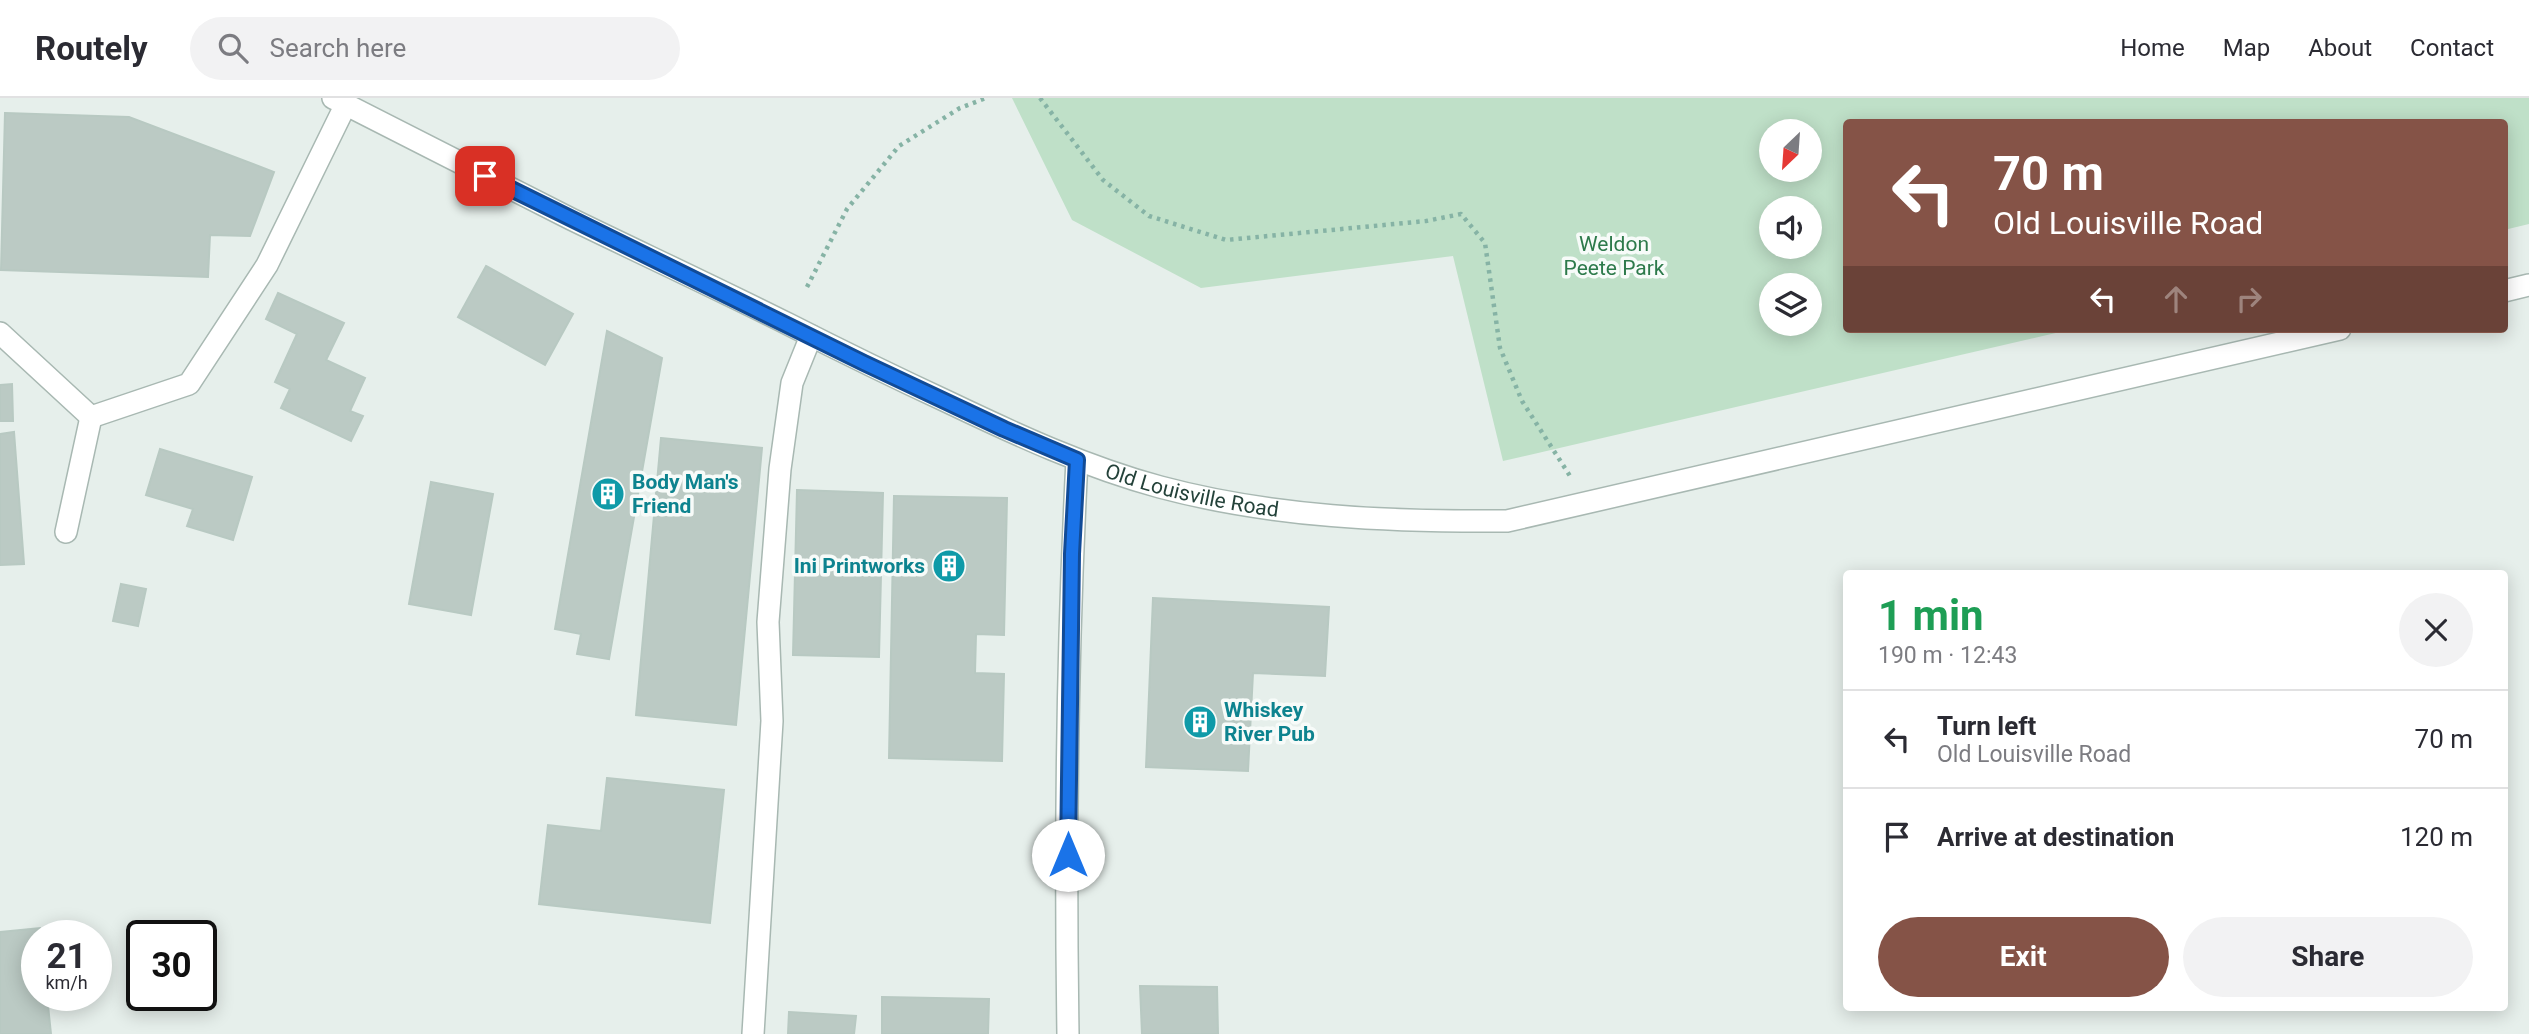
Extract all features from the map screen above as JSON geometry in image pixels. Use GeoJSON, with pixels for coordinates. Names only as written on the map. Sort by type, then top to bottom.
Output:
{"type":"FeatureCollection","features":[{"type":"Feature","properties":{"kind":"street","name":"Old Louisville Road"},"geometry":{"type":"LineString","coordinates":[[339,101],[453,160],[1004,429],[1077,460],[1160,487],[1274,508],[1415,522],[1507,521],[2323,333]]}},
{"type":"Feature","properties":{"kind":"street"},"geometry":{"type":"LineString","coordinates":[[91,417],[189,384],[267,265],[339,101]]}},
{"type":"Feature","properties":{"kind":"street"},"geometry":{"type":"LineString","coordinates":[[2508,290],[2529,285]]}},
{"type":"Feature","properties":{"kind":"street"},"geometry":{"type":"LineString","coordinates":[[0,333],[91,417]]}},
{"type":"Feature","properties":{"kind":"street"},"geometry":{"type":"LineString","coordinates":[[754,1034],[772,720],[768,622],[780,469],[792,383],[811,336]]}},
{"type":"Feature","properties":{"kind":"street"},"geometry":{"type":"LineString","coordinates":[[66,532],[91,417]]}},
{"type":"Feature","properties":{"kind":"street"},"geometry":{"type":"LineString","coordinates":[[1068,1034],[1069,689],[1077,460]]}},
{"type":"Feature","properties":{"kind":"path"},"geometry":{"type":"LineString","coordinates":[[807,287],[847,209],[900,146],[960,108],[986,98]]}},
{"type":"Feature","properties":{"kind":"path"},"geometry":{"type":"LineString","coordinates":[[1040,98],[1103,180],[1149,216],[1226,240],[1426,221],[1461,214],[1485,243],[1500,348],[1521,401],[1570,476]]}},
{"type":"Feature","properties":{"kind":"green space","name":"Weldon Peete Park"},"geometry":{"type":"Polygon","coordinates":[[[1012,98],[2529,98],[2529,224],[2508,229],[2508,119],[1843,119],[1843,333],[2056,333],[1503,461],[1453,256],[1201,288],[1072,220],[1012,98]]]}},
{"type":"Feature","properties":{"kind":"building"},"geometry":{"type":"Polygon","coordinates":[[[5,113],[129,117],[274,172],[250,236],[210,235],[208,277],[1,270],[5,113]]]}},
{"type":"Feature","properties":{"kind":"building"},"geometry":{"type":"Polygon","coordinates":[[[486,266],[573,314],[545,365],[458,317],[486,266]]]}},
{"type":"Feature","properties":{"kind":"building"},"geometry":{"type":"Polygon","coordinates":[[[278,293],[344,323],[326,360],[365,378],[350,411],[363,416],[351,441],[281,408],[290,389],[275,382],[297,334],[266,319],[278,293]]]}},
{"type":"Feature","properties":{"kind":"building","name":"Body Man's Friend"},"geometry":{"type":"Polygon","coordinates":[[[607,331],[662,358],[609,659],[577,654],[581,634],[555,629],[607,331]]]}},
{"type":"Feature","properties":{"kind":"building"},"geometry":{"type":"Polygon","coordinates":[[[12,384],[13,421],[0,421],[0,385],[12,384]]]}},
{"type":"Feature","properties":{"kind":"building"},"geometry":{"type":"Polygon","coordinates":[[[14,432],[24,564],[0,565],[0,434],[14,432]]]}},
{"type":"Feature","properties":{"kind":"building"},"geometry":{"type":"Polygon","coordinates":[[[661,438],[762,448],[736,725],[636,715],[661,438]]]}},
{"type":"Feature","properties":{"kind":"building"},"geometry":{"type":"Polygon","coordinates":[[[160,449],[252,477],[233,540],[187,526],[193,509],[146,495],[160,449]]]}},
{"type":"Feature","properties":{"kind":"building"},"geometry":{"type":"Polygon","coordinates":[[[431,482],[493,494],[471,615],[409,604],[431,482]]]}},
{"type":"Feature","properties":{"kind":"building"},"geometry":{"type":"Polygon","coordinates":[[[797,490],[883,493],[879,657],[793,655],[797,490]]]}},
{"type":"Feature","properties":{"kind":"building","name":"Ini Printworks"},"geometry":{"type":"Polygon","coordinates":[[[894,496],[1007,498],[1004,635],[976,634],[975,673],[1004,674],[1002,761],[889,758],[894,496]]]}},
{"type":"Feature","properties":{"kind":"building"},"geometry":{"type":"Polygon","coordinates":[[[121,584],[146,589],[138,626],[113,621],[121,584]]]}},
{"type":"Feature","properties":{"kind":"building","name":"Whiskey River Pub"},"geometry":{"type":"Polygon","coordinates":[[[1153,598],[1329,607],[1325,676],[1253,673],[1248,771],[1146,767],[1153,598]]]}},
{"type":"Feature","properties":{"kind":"building"},"geometry":{"type":"Polygon","coordinates":[[[607,778],[724,790],[710,923],[539,904],[548,825],[601,831],[607,778]]]}},
{"type":"Feature","properties":{"kind":"building"},"geometry":{"type":"Polygon","coordinates":[[[21,930],[21,1011],[49,1011],[51,1034],[0,1034],[0,932],[21,930]]]}},
{"type":"Feature","properties":{"kind":"building"},"geometry":{"type":"Polygon","coordinates":[[[1140,986],[1217,987],[1218,1034],[1142,1034],[1140,986]]]}},
{"type":"Feature","properties":{"kind":"building"},"geometry":{"type":"Polygon","coordinates":[[[882,997],[989,999],[988,1034],[882,1034],[882,997]]]}},
{"type":"Feature","properties":{"kind":"building"},"geometry":{"type":"Polygon","coordinates":[[[789,1012],[856,1016],[854,1034],[788,1034],[789,1012]]]}},
{"type":"Feature","properties":{"kind":"place","name":"Body Man's Friend"},"geometry":{"type":"Point","coordinates":[608,494]}},
{"type":"Feature","properties":{"kind":"place","name":"Ini Printworks"},"geometry":{"type":"Point","coordinates":[949,566]}},
{"type":"Feature","properties":{"kind":"place","name":"Whiskey River Pub"},"geometry":{"type":"Point","coordinates":[1200,722]}},
{"type":"Feature","properties":{"kind":"route"},"geometry":{"type":"LineString","coordinates":[[485,176],[864,363],[1077,460],[1072,554],[1068,855]]}}]}
